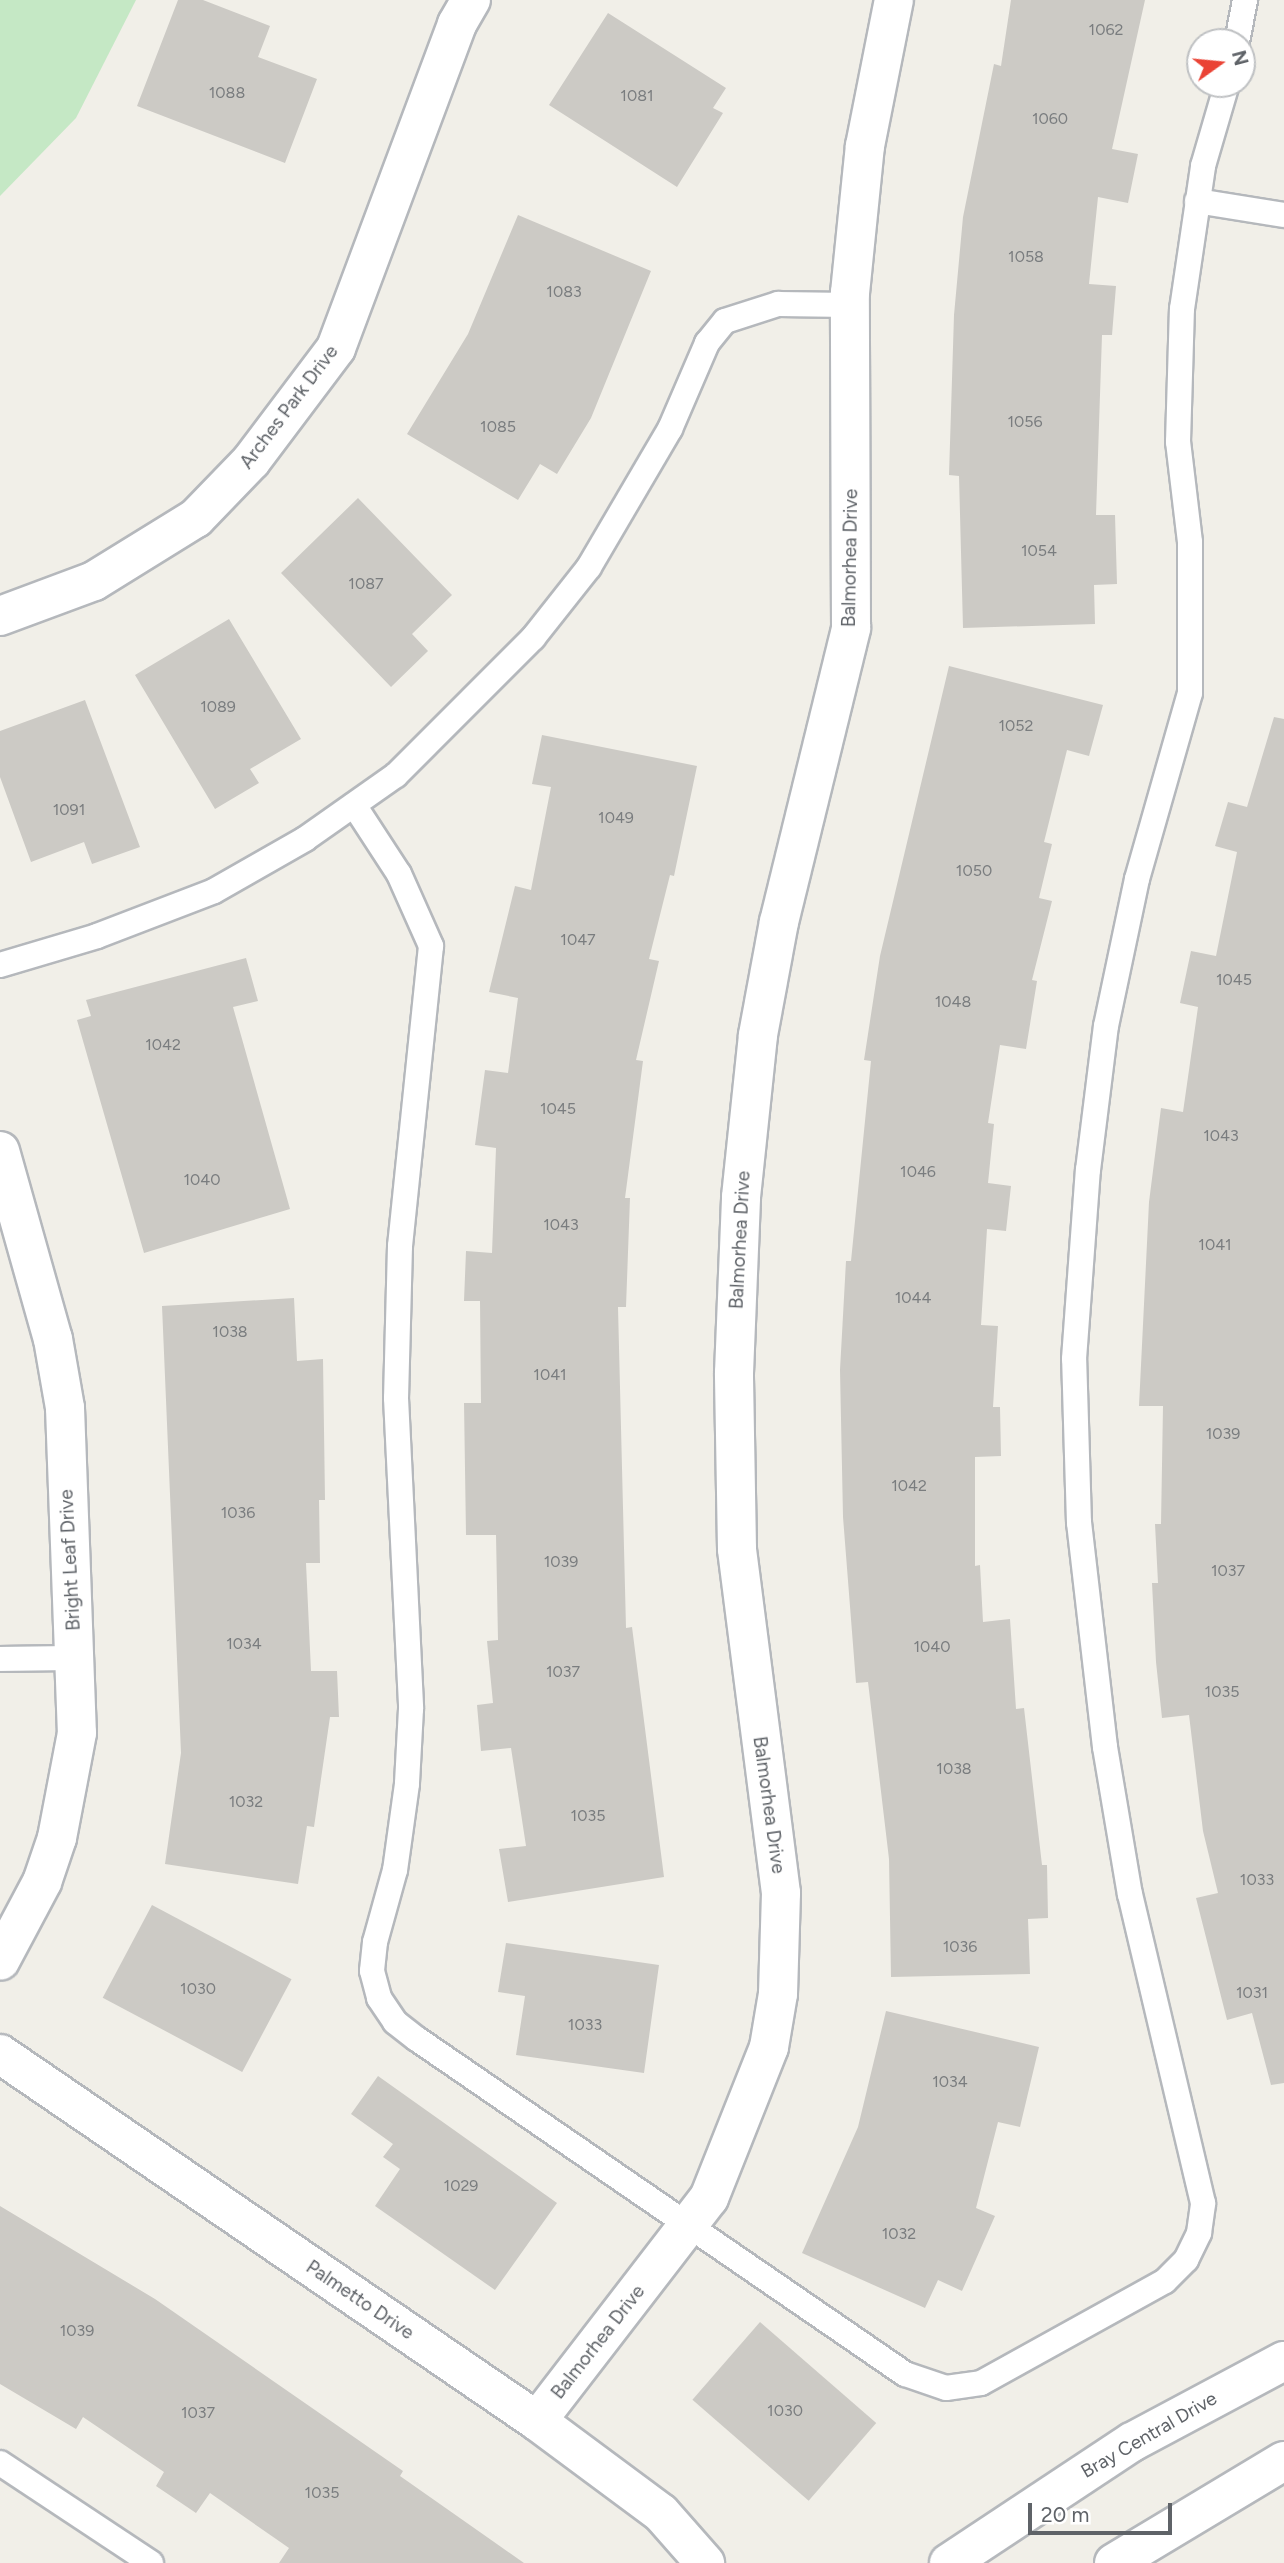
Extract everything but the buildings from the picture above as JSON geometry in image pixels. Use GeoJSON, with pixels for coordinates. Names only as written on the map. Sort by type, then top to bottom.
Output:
{"type":"FeatureCollection","features":[{"type":"Feature","properties":{"kind":"street","name":"Arches Park Drive"},"geometry":{"type":"LineString","coordinates":[[0,616],[94,581],[196,518],[251,461],[337,348],[457,24],[471,0]]}},
{"type":"Feature","properties":{"kind":"street","name":"Balmorhea Drive"},"geometry":{"type":"LineString","coordinates":[[537,2421],[709,2198],[769,2047],[782,1944],[781,1893],[737,1549],[734,1359],[741,1196],[758,1035],[779,922],[850,628],[850,305],[865,146],[894,0]]}},
{"type":"Feature","properties":{"kind":"street","name":"Bright Leaf Drive"},"geometry":{"type":"LineString","coordinates":[[0,1151],[53,1339],[65,1408],[69,1601],[76,1658],[77,1733],[57,1838],[42,1882],[0,1961]]}},
{"type":"Feature","properties":{"kind":"street","name":"Palmetto Drive"},"geometry":{"type":"LineString","coordinates":[[0,2054],[537,2421],[661,2513],[705,2563]]}},
{"type":"Feature","properties":{"kind":"street","name":"Bray Central Drive"},"geometry":{"type":"LineString","coordinates":[[949,2563],[1132,2442],[1284,2361]]}},
{"type":"Feature","properties":{"kind":"street"},"geometry":{"type":"LineString","coordinates":[[1114,2563],[1284,2461]]}},
{"type":"Feature","properties":{"kind":"lane"},"geometry":{"type":"LineString","coordinates":[[1240,28],[1245,0]]}},
{"type":"Feature","properties":{"kind":"lane"},"geometry":{"type":"LineString","coordinates":[[354,805],[399,874],[431,946],[400,1246],[398,1301],[396,1398],[411,1709],[407,1784],[395,1871],[372,1971],[379,1998],[395,2022],[905,2374],[946,2388],[981,2383],[1009,2371],[1165,2281],[1186,2260],[1199,2233],[1203,2203],[1130,1895],[1105,1746],[1079,1523],[1074,1359],[1088,1170],[1106,1026],[1137,878],[1190,693],[1192,582],[1178,428],[1182,309],[1197,201],[1223,98]]}},
{"type":"Feature","properties":{"kind":"lane"},"geometry":{"type":"LineString","coordinates":[[1197,201],[1284,215]]}},
{"type":"Feature","properties":{"kind":"lane"},"geometry":{"type":"LineString","coordinates":[[0,965],[97,936],[214,891],[305,839],[396,775],[533,638],[589,568],[670,429],[707,343],[725,321],[778,304],[850,305]]}},
{"type":"Feature","properties":{"kind":"lane"},"geometry":{"type":"LineString","coordinates":[[0,1659],[76,1658]]}},
{"type":"Feature","properties":{"kind":"lane"},"geometry":{"type":"LineString","coordinates":[[0,2463],[151,2563]]}},
{"type":"Feature","properties":{"kind":"green space"},"geometry":{"type":"Polygon","coordinates":[[[0,0],[136,0],[76,118],[0,196],[0,0]]]}}]}
